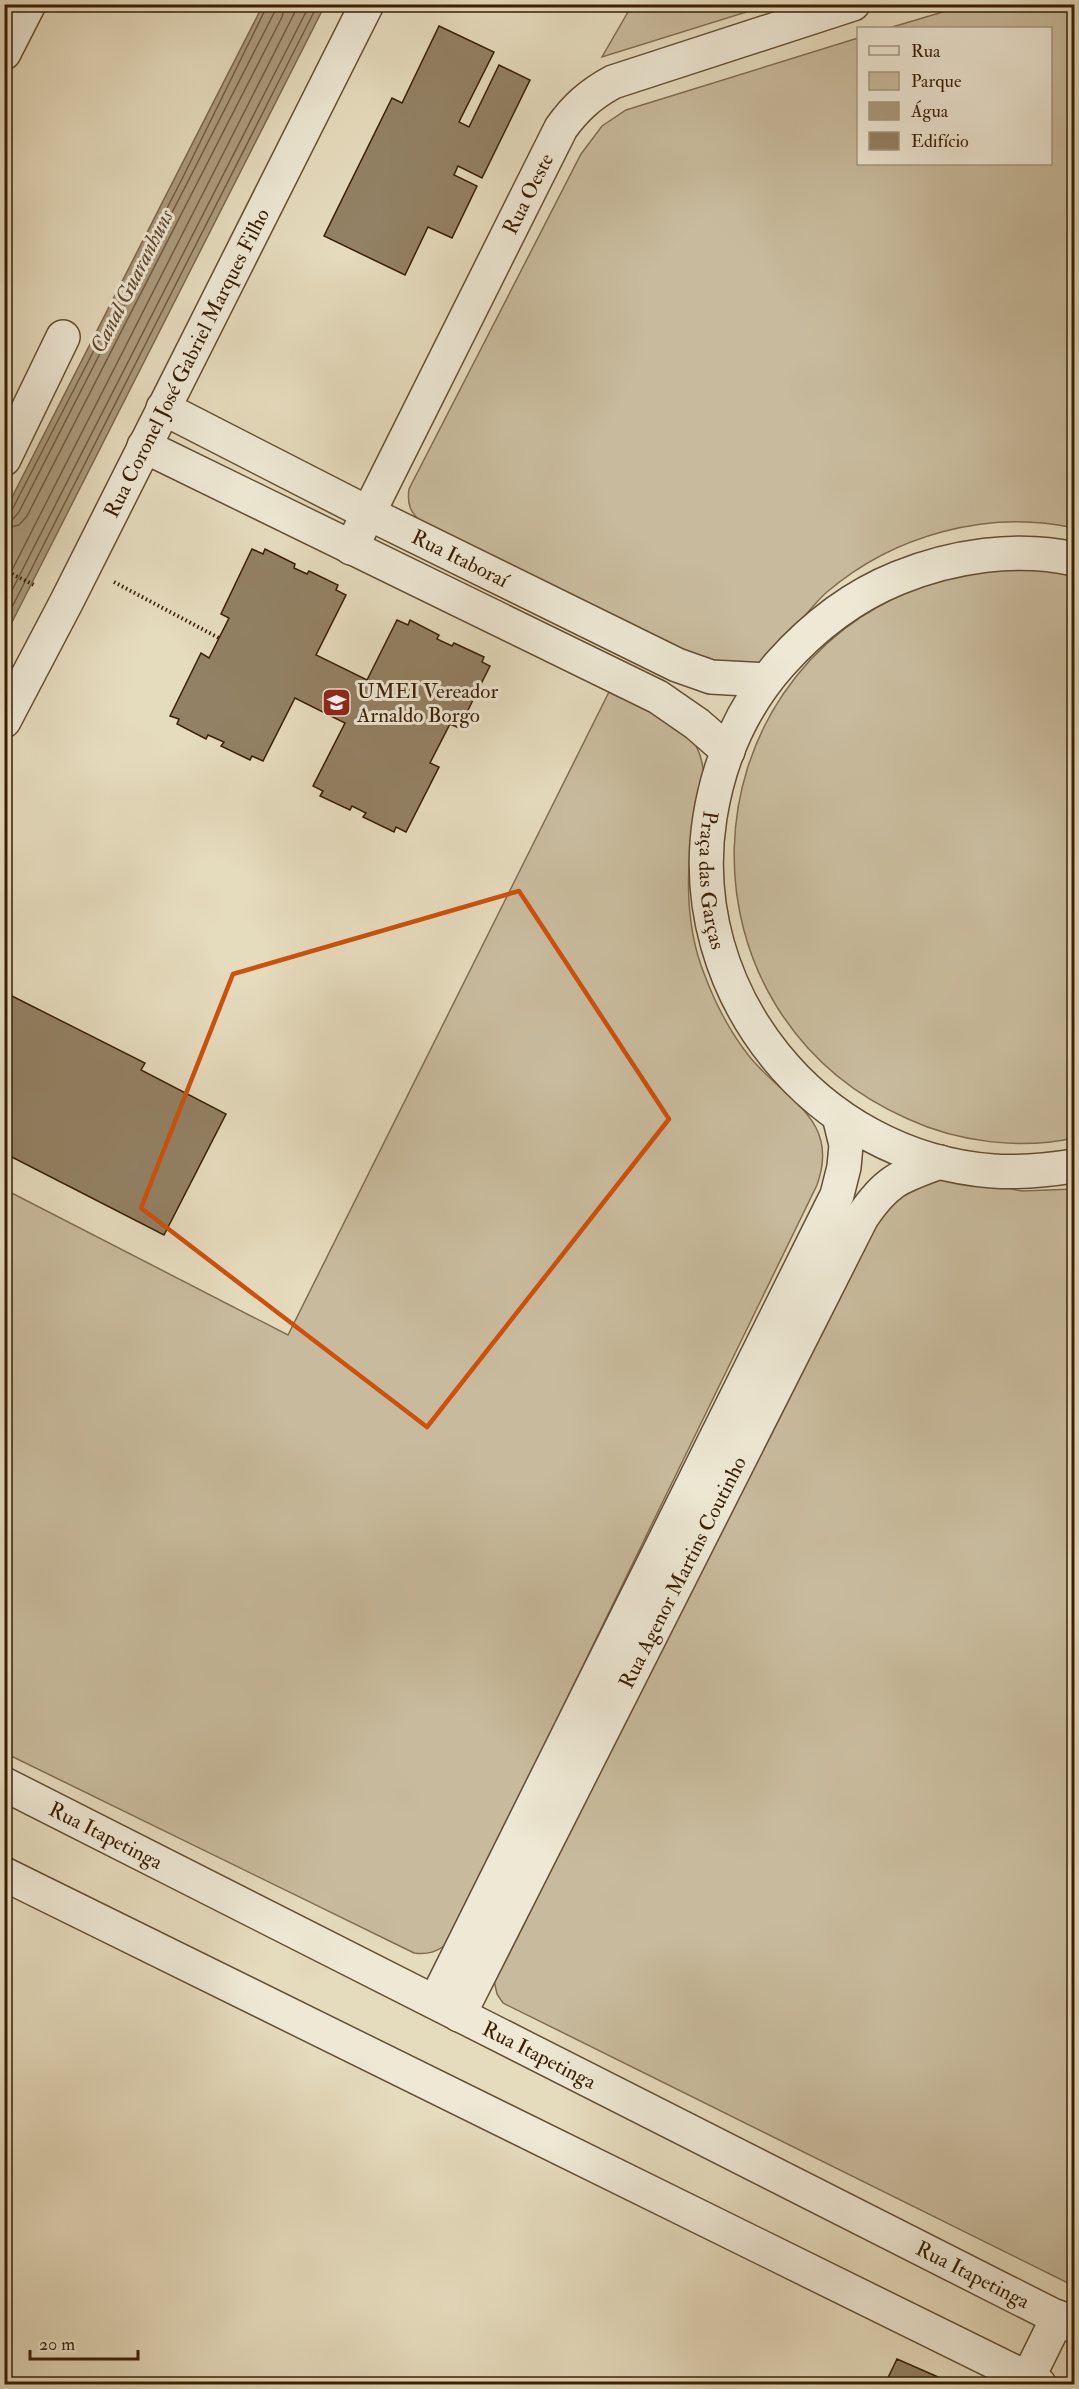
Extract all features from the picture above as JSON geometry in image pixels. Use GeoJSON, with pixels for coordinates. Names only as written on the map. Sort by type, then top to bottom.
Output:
{"type":"FeatureCollection","features":[{"type":"Feature","properties":{"kind":"street"},"geometry":{"type":"LineString","coordinates":[[4,53],[29,4]]}},
{"type":"Feature","properties":{"kind":"street","name":"Rua Coronel José Gabriel Marques Filho"},"geometry":{"type":"LineString","coordinates":[[4,721],[85,566],[367,4]]}},
{"type":"Feature","properties":{"kind":"street","name":"Rua Oeste"},"geometry":{"type":"LineString","coordinates":[[351,548],[561,128],[582,102],[613,82],[853,4]]}},
{"type":"Feature","properties":{"kind":"street"},"geometry":{"type":"LineString","coordinates":[[4,459],[63,337]]}},
{"type":"Feature","properties":{"kind":"street","name":"Rua Itaboraí"},"geometry":{"type":"LineString","coordinates":[[163,408],[368,513],[677,665],[711,677],[766,680]]}},
{"type":"Feature","properties":{"kind":"street","name":"Rua Itaboraí"},"geometry":{"type":"LineString","coordinates":[[144,446],[658,697],[697,724],[728,751]]}},
{"type":"Feature","properties":{"kind":"street","name":"Praça das Garças"},"geometry":{"type":"LineString","coordinates":[[1074,559],[1021,554],[972,557],[924,568],[878,586],[836,611],[798,643],[766,680],[745,714],[728,751],[714,794],[707,839],[707,885],[713,930],[726,974],[746,1015],[772,1053],[803,1087],[838,1116],[887,1143],[940,1162],[992,1171],[1046,1171],[1074,1166]]}},
{"type":"Feature","properties":{"kind":"street","name":"Rua Agenor Martins Coutinho"},"geometry":{"type":"LineString","coordinates":[[447,2008],[837,1195],[844,1167],[846,1145],[838,1116]]}},
{"type":"Feature","properties":{"kind":"street","name":"Rua Agenor Martins Coutinho"},"geometry":{"type":"LineString","coordinates":[[447,2008],[862,1217],[887,1185],[907,1174],[940,1162]]}},
{"type":"Feature","properties":{"kind":"street","name":"Rua Itapetinga"},"geometry":{"type":"LineString","coordinates":[[4,1784],[1066,2321]]}},
{"type":"Feature","properties":{"kind":"street"},"geometry":{"type":"LineString","coordinates":[[4,1874],[1030,2383],[1066,2321]]}},
{"type":"Feature","properties":{"kind":"path"},"geometry":{"type":"LineString","coordinates":[[85,566],[219,638]]}},
{"type":"Feature","properties":{"kind":"path"},"geometry":{"type":"LineString","coordinates":[[4,570],[33,585]]}},
{"type":"Feature","properties":{"kind":"highlighted area"},"geometry":{"type":"Polygon","coordinates":[[[519,891],[669,1119],[427,1427],[141,1208],[233,974],[519,891]]]}},
{"type":"Feature","properties":{"kind":"green space"},"geometry":{"type":"Polygon","coordinates":[[[632,4],[769,5],[602,57],[632,4]]]}},
{"type":"Feature","properties":{"kind":"green space"},"geometry":{"type":"Polygon","coordinates":[[[966,5],[1074,5],[1074,528],[1041,523],[1009,522],[976,525],[912,542],[882,555],[853,572],[827,592],[778,646],[759,663],[743,669],[723,669],[422,522],[412,512],[408,499],[409,489],[581,154],[602,126],[626,110],[857,38],[857,165],[1052,165],[1052,27],[892,27],[966,5]]]}},
{"type":"Feature","properties":{"kind":"green space"},"geometry":{"type":"Polygon","coordinates":[[[1031,569],[1074,574],[1074,1138],[1032,1143],[990,1142],[947,1133],[908,1119],[830,1070],[775,1004],[744,929],[734,848],[748,768],[783,694],[842,631],[922,586],[976,573],[1031,569]]]}},
{"type":"Feature","properties":{"kind":"green space"},"geometry":{"type":"Polygon","coordinates":[[[609,692],[680,726],[696,746],[702,762],[703,778],[702,795],[691,848],[689,893],[696,950],[709,987],[742,1047],[805,1112],[815,1126],[821,1143],[822,1162],[817,1185],[448,1943],[432,1952],[414,1953],[5,1753],[4,1189],[288,1335],[609,692]]]}},
{"type":"Feature","properties":{"kind":"green space"},"geometry":{"type":"Polygon","coordinates":[[[940,1176],[1022,1191],[1074,1189],[1074,2286],[503,2003],[497,1994],[493,1976],[887,1201],[940,1176]]]}},
{"type":"Feature","properties":{"kind":"water","name":"Canal Guaranhuns"},"geometry":{"type":"Polygon","coordinates":[[[263,5],[325,5],[5,636],[5,511],[263,5]]]}},
{"type":"Feature","properties":{"kind":"building"},"geometry":{"type":"Polygon","coordinates":[[[439,26],[494,52],[459,122],[469,127],[499,65],[530,80],[482,178],[458,166],[454,175],[477,186],[452,238],[428,227],[405,275],[324,236],[392,98],[402,103],[439,26]]]}},
{"type":"Feature","properties":{"kind":"building"},"geometry":{"type":"Polygon","coordinates":[[[252,549],[263,554],[265,549],[295,564],[294,568],[307,574],[309,571],[338,585],[336,590],[346,595],[316,655],[367,680],[397,620],[408,625],[410,620],[439,635],[437,639],[452,646],[454,643],[484,657],[482,662],[490,666],[459,728],[450,724],[430,763],[439,767],[406,832],[396,827],[394,832],[363,817],[366,813],[352,806],[350,810],[320,796],[323,791],[313,786],[345,723],[295,698],[263,761],[252,756],[250,760],[221,746],[224,742],[208,735],[206,739],[177,724],[179,719],[170,716],[201,653],[209,658],[229,618],[221,614],[252,549]]]}},
{"type":"Feature","properties":{"kind":"building"},"geometry":{"type":"Polygon","coordinates":[[[4,992],[145,1063],[141,1070],[226,1114],[164,1235],[4,1153],[4,992]]]}},
{"type":"Feature","properties":{"kind":"building"},"geometry":{"type":"Polygon","coordinates":[[[897,2359],[954,2384],[885,2384],[897,2359]]]}},
{"type":"Feature","properties":{"kind":"place","name":"UMEI Vereador Arnaldo Borgo"},"geometry":{"type":"Point","coordinates":[336,703]}}]}
